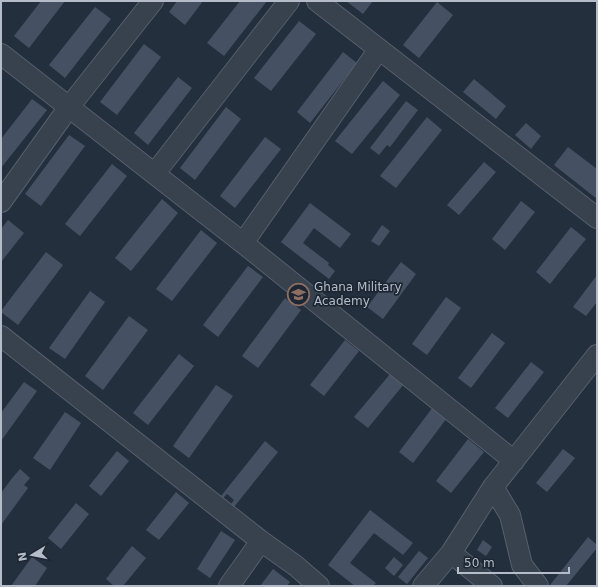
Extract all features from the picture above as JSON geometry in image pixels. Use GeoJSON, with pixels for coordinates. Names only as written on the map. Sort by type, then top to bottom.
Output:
{"type":"FeatureCollection","features":[{"type":"Feature","properties":{"kind":"street"},"geometry":{"type":"LineString","coordinates":[[1,202],[69,107],[154,1]]}},
{"type":"Feature","properties":{"kind":"street"},"geometry":{"type":"LineString","coordinates":[[155,173],[289,1]]}},
{"type":"Feature","properties":{"kind":"street"},"geometry":{"type":"LineString","coordinates":[[317,1],[597,218]]}},
{"type":"Feature","properties":{"kind":"street"},"geometry":{"type":"LineString","coordinates":[[243,243],[379,49]]}},
{"type":"Feature","properties":{"kind":"street"},"geometry":{"type":"LineString","coordinates":[[1,54],[155,173],[514,461]]}},
{"type":"Feature","properties":{"kind":"street"},"geometry":{"type":"LineString","coordinates":[[1,336],[296,566],[319,586]]}},
{"type":"Feature","properties":{"kind":"street"},"geometry":{"type":"LineString","coordinates":[[423,586],[451,553],[493,487],[597,355]]}},
{"type":"Feature","properties":{"kind":"street"},"geometry":{"type":"LineString","coordinates":[[493,487],[510,514],[522,565],[538,586]]}},
{"type":"Feature","properties":{"kind":"street"},"geometry":{"type":"LineString","coordinates":[[229,586],[262,541]]}},
{"type":"Feature","properties":{"kind":"street"},"geometry":{"type":"LineString","coordinates":[[451,553],[492,586]]}},
{"type":"Feature","properties":{"kind":"building"},"geometry":{"type":"Polygon","coordinates":[[[41,1],[65,1],[29,48],[14,36],[41,1]]]}},
{"type":"Feature","properties":{"kind":"building"},"geometry":{"type":"Polygon","coordinates":[[[177,1],[203,1],[185,25],[169,12],[177,1]]]}},
{"type":"Feature","properties":{"kind":"building"},"geometry":{"type":"Polygon","coordinates":[[[240,1],[267,1],[224,56],[207,43],[240,1]]]}},
{"type":"Feature","properties":{"kind":"building"},"geometry":{"type":"Polygon","coordinates":[[[346,1],[373,1],[363,14],[346,1]]]}},
{"type":"Feature","properties":{"kind":"building"},"geometry":{"type":"Polygon","coordinates":[[[437,2],[453,15],[419,58],[403,45],[437,2]]]}},
{"type":"Feature","properties":{"kind":"building"},"geometry":{"type":"Polygon","coordinates":[[[95,7],[111,19],[65,78],[49,65],[95,7]]]}},
{"type":"Feature","properties":{"kind":"building"},"geometry":{"type":"Polygon","coordinates":[[[299,21],[316,34],[271,91],[254,78],[299,21]]]}},
{"type":"Feature","properties":{"kind":"building"},"geometry":{"type":"Polygon","coordinates":[[[144,44],[161,57],[117,115],[100,102],[144,44]]]}},
{"type":"Feature","properties":{"kind":"building"},"geometry":{"type":"Polygon","coordinates":[[[343,52],[357,63],[310,123],[297,112],[343,52]]]}},
{"type":"Feature","properties":{"kind":"building"},"geometry":{"type":"Polygon","coordinates":[[[178,77],[192,88],[148,145],[134,133],[178,77]]]}},
{"type":"Feature","properties":{"kind":"building"},"geometry":{"type":"Polygon","coordinates":[[[474,79],[506,106],[496,119],[463,92],[474,79]]]}},
{"type":"Feature","properties":{"kind":"building"},"geometry":{"type":"Polygon","coordinates":[[[383,81],[400,95],[352,154],[335,141],[383,81]]]}},
{"type":"Feature","properties":{"kind":"building"},"geometry":{"type":"Polygon","coordinates":[[[32,99],[47,110],[1,168],[1,139],[32,99]]]}},
{"type":"Feature","properties":{"kind":"building"},"geometry":{"type":"Polygon","coordinates":[[[406,101],[418,110],[390,147],[387,145],[379,155],[370,148],[406,101]]]}},
{"type":"Feature","properties":{"kind":"building"},"geometry":{"type":"Polygon","coordinates":[[[226,107],[241,119],[195,180],[180,168],[226,107]]]}},
{"type":"Feature","properties":{"kind":"building"},"geometry":{"type":"Polygon","coordinates":[[[427,117],[442,130],[396,188],[380,176],[427,117]]]}},
{"type":"Feature","properties":{"kind":"building"},"geometry":{"type":"Polygon","coordinates":[[[526,123],[541,136],[531,149],[515,135],[526,123]]]}},
{"type":"Feature","properties":{"kind":"building"},"geometry":{"type":"Polygon","coordinates":[[[69,135],[85,146],[41,206],[25,194],[69,135]]]}},
{"type":"Feature","properties":{"kind":"building"},"geometry":{"type":"Polygon","coordinates":[[[265,137],[281,149],[235,208],[220,196],[265,137]]]}},
{"type":"Feature","properties":{"kind":"building"},"geometry":{"type":"Polygon","coordinates":[[[568,147],[597,169],[597,199],[554,165],[568,147]]]}},
{"type":"Feature","properties":{"kind":"building"},"geometry":{"type":"Polygon","coordinates":[[[484,162],[496,172],[459,215],[447,205],[484,162]]]}},
{"type":"Feature","properties":{"kind":"building"},"geometry":{"type":"Polygon","coordinates":[[[112,164],[127,176],[80,236],[65,224],[112,164]]]}},
{"type":"Feature","properties":{"kind":"building"},"geometry":{"type":"Polygon","coordinates":[[[162,199],[178,213],[131,271],[115,258],[162,199]]]}},
{"type":"Feature","properties":{"kind":"building"},"geometry":{"type":"Polygon","coordinates":[[[521,201],[535,212],[505,250],[492,239],[521,201]]]}},
{"type":"Feature","properties":{"kind":"building"},"geometry":{"type":"Polygon","coordinates":[[[310,203],[351,234],[340,248],[314,228],[303,243],[329,263],[328,265],[335,271],[329,279],[281,242],[310,203]]]}},
{"type":"Feature","properties":{"kind":"building"},"geometry":{"type":"Polygon","coordinates":[[[8,220],[24,233],[1,262],[1,229],[8,220]]]}},
{"type":"Feature","properties":{"kind":"building"},"geometry":{"type":"Polygon","coordinates":[[[382,225],[390,231],[379,246],[371,241],[382,225]]]}},
{"type":"Feature","properties":{"kind":"building"},"geometry":{"type":"Polygon","coordinates":[[[571,227],[586,239],[550,284],[536,272],[571,227]]]}},
{"type":"Feature","properties":{"kind":"building"},"geometry":{"type":"Polygon","coordinates":[[[201,230],[217,243],[172,301],[156,289],[201,230]]]}},
{"type":"Feature","properties":{"kind":"building"},"geometry":{"type":"Polygon","coordinates":[[[46,252],[63,265],[18,325],[1,311],[46,252]]]}},
{"type":"Feature","properties":{"kind":"building"},"geometry":{"type":"Polygon","coordinates":[[[401,262],[416,274],[383,319],[367,307],[401,262]]]}},
{"type":"Feature","properties":{"kind":"building"},"geometry":{"type":"Polygon","coordinates":[[[248,266],[263,277],[218,337],[203,325],[248,266]]]}},
{"type":"Feature","properties":{"kind":"building"},"geometry":{"type":"Polygon","coordinates":[[[597,275],[597,302],[586,316],[573,307],[597,275]]]}},
{"type":"Feature","properties":{"kind":"building"},"geometry":{"type":"Polygon","coordinates":[[[90,291],[105,302],[65,359],[49,348],[90,291]]]}},
{"type":"Feature","properties":{"kind":"building"},"geometry":{"type":"Polygon","coordinates":[[[446,297],[461,308],[427,355],[412,344],[446,297]]]}},
{"type":"Feature","properties":{"kind":"building"},"geometry":{"type":"Polygon","coordinates":[[[285,298],[301,310],[258,368],[242,356],[285,298]]]}},
{"type":"Feature","properties":{"kind":"building"},"geometry":{"type":"Polygon","coordinates":[[[129,316],[148,330],[103,390],[85,376],[129,316]]]}},
{"type":"Feature","properties":{"kind":"building"},"geometry":{"type":"Polygon","coordinates":[[[492,333],[505,343],[471,388],[458,378],[492,333]]]}},
{"type":"Feature","properties":{"kind":"building"},"geometry":{"type":"Polygon","coordinates":[[[345,340],[359,351],[324,396],[310,385],[345,340]]]}},
{"type":"Feature","properties":{"kind":"building"},"geometry":{"type":"Polygon","coordinates":[[[179,354],[194,366],[148,425],[133,413],[179,354]]]}},
{"type":"Feature","properties":{"kind":"building"},"geometry":{"type":"Polygon","coordinates":[[[531,362],[544,372],[508,418],[495,408],[531,362]]]}},
{"type":"Feature","properties":{"kind":"building"},"geometry":{"type":"Polygon","coordinates":[[[391,373],[404,384],[368,428],[354,417],[391,373]]]}},
{"type":"Feature","properties":{"kind":"building"},"geometry":{"type":"Polygon","coordinates":[[[24,382],[37,391],[1,441],[1,413],[24,382]]]}},
{"type":"Feature","properties":{"kind":"building"},"geometry":{"type":"Polygon","coordinates":[[[216,385],[233,396],[189,458],[173,446],[216,385]]]}},
{"type":"Feature","properties":{"kind":"building"},"geometry":{"type":"Polygon","coordinates":[[[433,407],[447,418],[413,463],[399,452],[433,407]]]}},
{"type":"Feature","properties":{"kind":"building"},"geometry":{"type":"Polygon","coordinates":[[[65,412],[81,423],[50,470],[33,458],[65,412]]]}},
{"type":"Feature","properties":{"kind":"building"},"geometry":{"type":"Polygon","coordinates":[[[468,439],[484,452],[451,493],[436,481],[468,439]]]}},
{"type":"Feature","properties":{"kind":"building"},"geometry":{"type":"Polygon","coordinates":[[[265,441],[278,452],[234,507],[231,504],[234,500],[227,494],[223,498],[221,496],[265,441]]]}},
{"type":"Feature","properties":{"kind":"building"},"geometry":{"type":"Polygon","coordinates":[[[563,449],[575,458],[547,492],[536,483],[563,449]]]}},
{"type":"Feature","properties":{"kind":"building"},"geometry":{"type":"Polygon","coordinates":[[[117,451],[129,461],[101,496],[89,486],[117,451]]]}},
{"type":"Feature","properties":{"kind":"building"},"geometry":{"type":"Polygon","coordinates":[[[20,469],[30,478],[24,485],[28,488],[1,525],[1,493],[20,469]]]}},
{"type":"Feature","properties":{"kind":"building"},"geometry":{"type":"Polygon","coordinates":[[[176,492],[189,503],[159,540],[146,530],[176,492]]]}},
{"type":"Feature","properties":{"kind":"building"},"geometry":{"type":"Polygon","coordinates":[[[76,503],[89,514],[61,549],[48,538],[76,503]]]}},
{"type":"Feature","properties":{"kind":"building"},"geometry":{"type":"Polygon","coordinates":[[[370,510],[413,543],[403,555],[374,533],[350,563],[376,583],[373,586],[355,586],[328,565],[370,510]]]}},
{"type":"Feature","properties":{"kind":"building"},"geometry":{"type":"Polygon","coordinates":[[[221,531],[235,540],[210,578],[197,569],[221,531]]]}},
{"type":"Feature","properties":{"kind":"building"},"geometry":{"type":"Polygon","coordinates":[[[588,537],[597,545],[597,548],[566,586],[551,586],[550,585],[588,537]]]}},
{"type":"Feature","properties":{"kind":"building"},"geometry":{"type":"Polygon","coordinates":[[[483,540],[492,547],[486,556],[477,550],[483,540]]]}},
{"type":"Feature","properties":{"kind":"building"},"geometry":{"type":"Polygon","coordinates":[[[132,546],[146,558],[123,586],[114,586],[106,579],[132,546]]]}},
{"type":"Feature","properties":{"kind":"building"},"geometry":{"type":"Polygon","coordinates":[[[419,551],[428,558],[407,584],[398,577],[419,551]]]}},
{"type":"Feature","properties":{"kind":"building"},"geometry":{"type":"Polygon","coordinates":[[[32,557],[47,568],[35,586],[11,586],[32,557]]]}},
{"type":"Feature","properties":{"kind":"building"},"geometry":{"type":"Polygon","coordinates":[[[394,557],[403,565],[394,576],[385,568],[394,557]]]}},
{"type":"Feature","properties":{"kind":"building"},"geometry":{"type":"Polygon","coordinates":[[[273,569],[290,582],[287,586],[260,586],[273,569]]]}},
{"type":"Feature","properties":{"kind":"place","name":"Ghana Military Academy"},"geometry":{"type":"Point","coordinates":[299,294]}}]}
